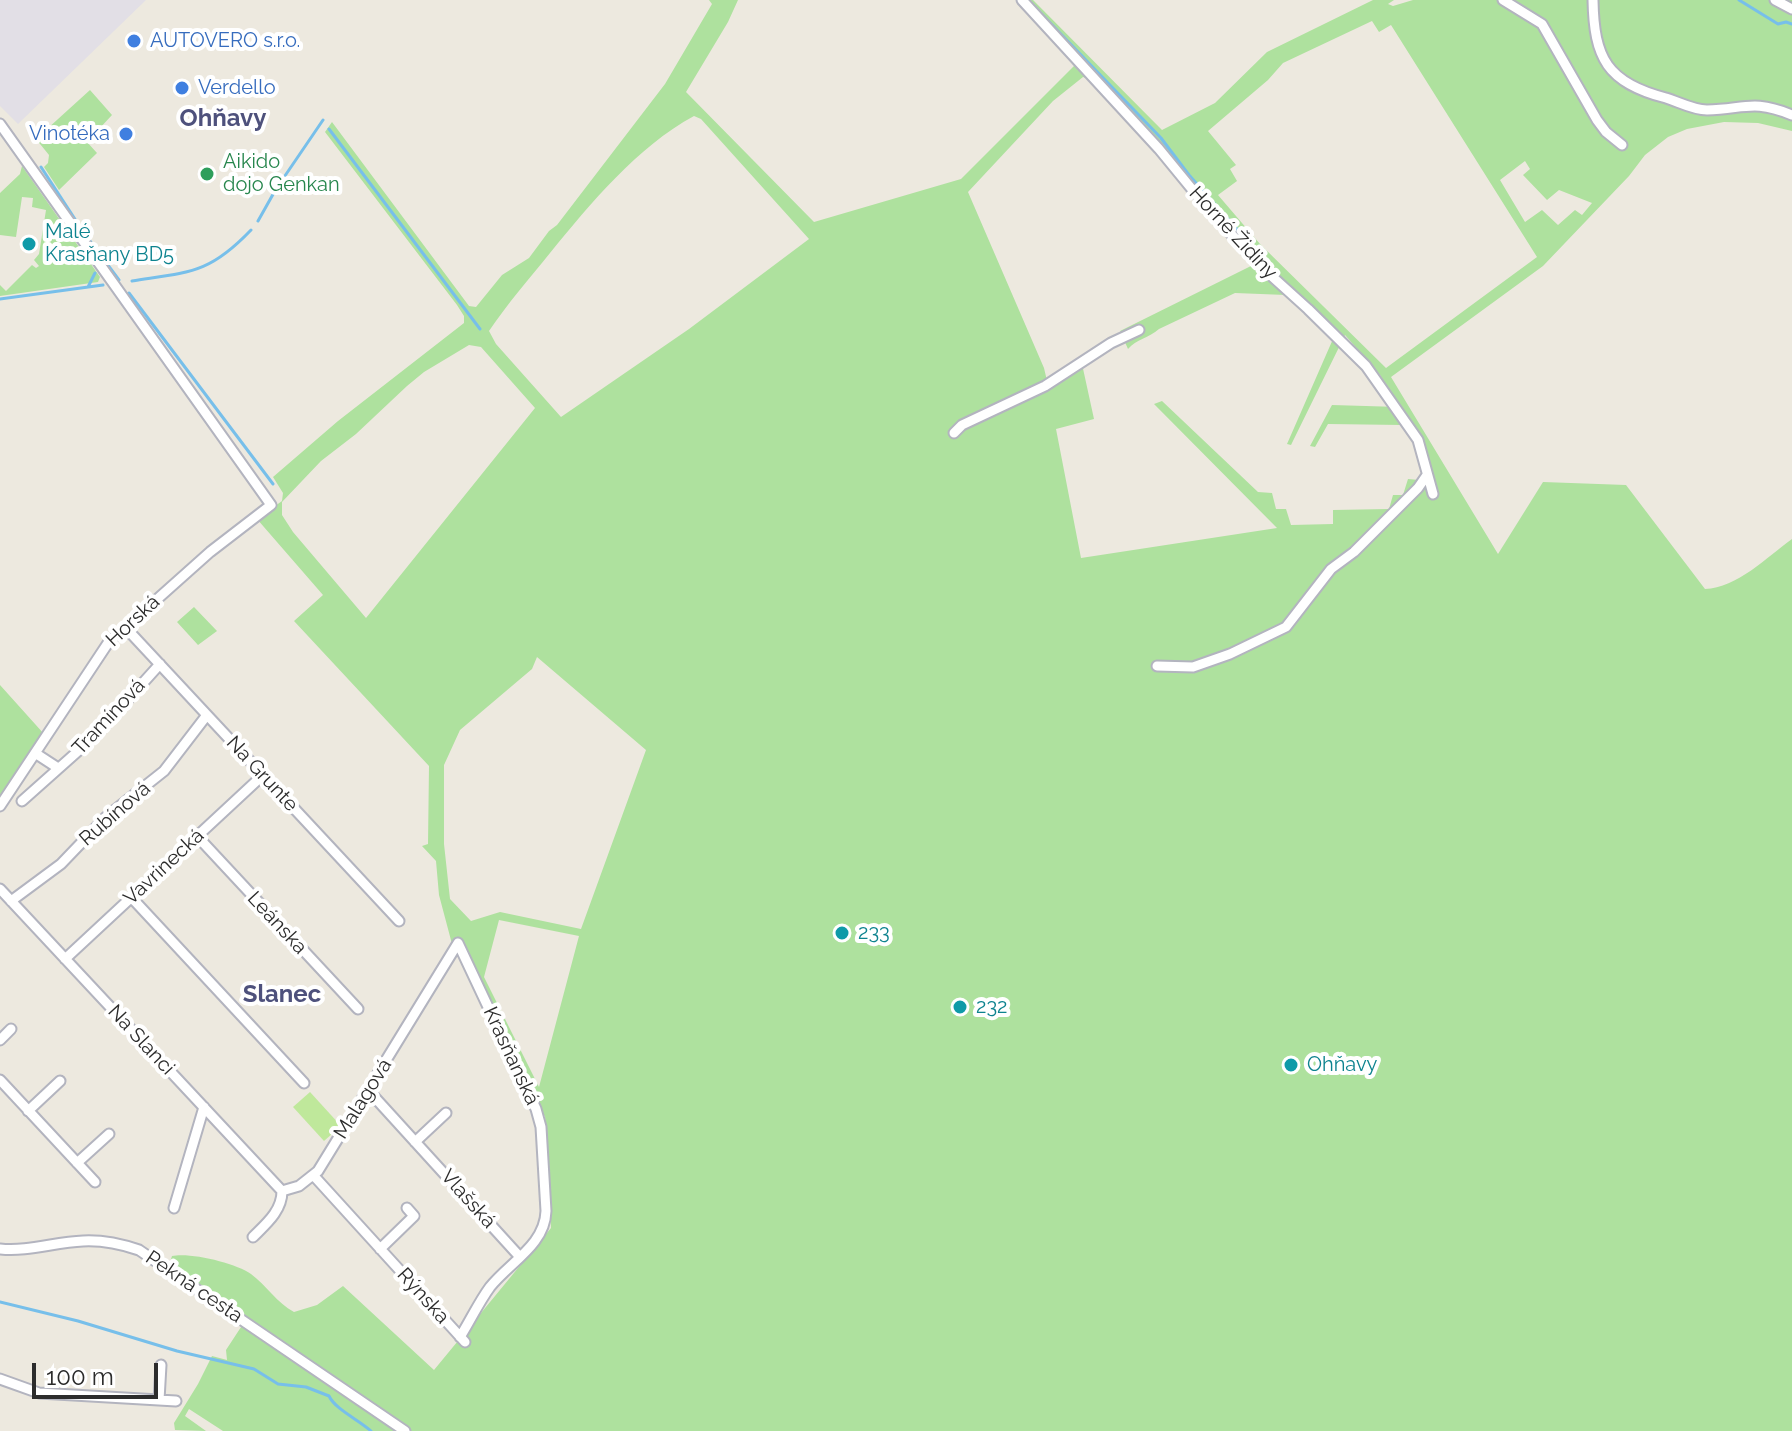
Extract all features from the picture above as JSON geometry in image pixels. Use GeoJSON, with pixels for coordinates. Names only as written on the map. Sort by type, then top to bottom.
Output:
{"type":"FeatureCollection","features":[{"type":"Feature","properties":{"kind":"street","name":"Horné Židiny"},"geometry":{"type":"LineString","coordinates":[[1022,0],[1145,133],[1256,262],[1366,366],[1418,440],[1433,494]]}},
{"type":"Feature","properties":{"kind":"street"},"geometry":{"type":"LineString","coordinates":[[1503,0],[1542,24],[1597,120],[1622,145]]}},
{"type":"Feature","properties":{"kind":"street"},"geometry":{"type":"LineString","coordinates":[[1593,0],[1597,46],[1609,67],[1633,87],[1704,110],[1756,105],[1792,115]]}},
{"type":"Feature","properties":{"kind":"street"},"geometry":{"type":"LineString","coordinates":[[1775,0],[1792,9]]}},
{"type":"Feature","properties":{"kind":"street","name":"Horská"},"geometry":{"type":"LineString","coordinates":[[0,806],[104,648],[210,552],[271,505],[3,127]]}},
{"type":"Feature","properties":{"kind":"street"},"geometry":{"type":"LineString","coordinates":[[954,433],[962,425],[1045,386],[1111,343],[1139,330]]}},
{"type":"Feature","properties":{"kind":"street"},"geometry":{"type":"LineString","coordinates":[[1157,666],[1193,667],[1230,654],[1286,627],[1331,569],[1354,552],[1418,488],[1427,475]]}},
{"type":"Feature","properties":{"kind":"street","name":"Na Grunte"},"geometry":{"type":"LineString","coordinates":[[125,627],[399,921]]}},
{"type":"Feature","properties":{"kind":"street","name":"Tramínová"},"geometry":{"type":"LineString","coordinates":[[22,801],[95,736],[160,664]]}},
{"type":"Feature","properties":{"kind":"street","name":"Rubínová"},"geometry":{"type":"LineString","coordinates":[[11,901],[61,864],[106,817],[164,771],[207,715]]}},
{"type":"Feature","properties":{"kind":"street","name":"Tramínová"},"geometry":{"type":"LineString","coordinates":[[35,753],[58,768]]}},
{"type":"Feature","properties":{"kind":"street","name":"Vavrinecká"},"geometry":{"type":"LineString","coordinates":[[65,959],[263,775]]}},
{"type":"Feature","properties":{"kind":"street","name":"Leánska"},"geometry":{"type":"LineString","coordinates":[[197,836],[358,1009]]}},
{"type":"Feature","properties":{"kind":"street","name":"Na Slanci"},"geometry":{"type":"LineString","coordinates":[[0,889],[282,1191]]}},
{"type":"Feature","properties":{"kind":"street"},"geometry":{"type":"LineString","coordinates":[[131,897],[304,1083]]}},
{"type":"Feature","properties":{"kind":"street","name":"Malagová"},"geometry":{"type":"LineString","coordinates":[[314,1176],[458,943]]}},
{"type":"Feature","properties":{"kind":"street","name":"Krasňanská"},"geometry":{"type":"LineString","coordinates":[[458,943],[540,1121],[545,1224],[539,1236],[489,1288],[463,1340]]}},
{"type":"Feature","properties":{"kind":"street"},"geometry":{"type":"LineString","coordinates":[[0,1040],[11,1029]]}},
{"type":"Feature","properties":{"kind":"street"},"geometry":{"type":"LineString","coordinates":[[0,1080],[95,1182]]}},
{"type":"Feature","properties":{"kind":"street"},"geometry":{"type":"LineString","coordinates":[[28,1111],[60,1081]]}},
{"type":"Feature","properties":{"kind":"street","name":"Vlašská"},"geometry":{"type":"LineString","coordinates":[[368,1090],[520,1257]]}},
{"type":"Feature","properties":{"kind":"street"},"geometry":{"type":"LineString","coordinates":[[174,1208],[204,1107]]}},
{"type":"Feature","properties":{"kind":"street"},"geometry":{"type":"LineString","coordinates":[[415,1142],[446,1113]]}},
{"type":"Feature","properties":{"kind":"street"},"geometry":{"type":"LineString","coordinates":[[77,1163],[109,1134]]}},
{"type":"Feature","properties":{"kind":"street"},"geometry":{"type":"LineString","coordinates":[[253,1237],[271,1219],[282,1199],[282,1191],[299,1186],[314,1176]]}},
{"type":"Feature","properties":{"kind":"street","name":"Rýnska"},"geometry":{"type":"LineString","coordinates":[[314,1176],[463,1340]]}},
{"type":"Feature","properties":{"kind":"street"},"geometry":{"type":"LineString","coordinates":[[380,1249],[414,1216],[407,1208]]}},
{"type":"Feature","properties":{"kind":"street","name":"Pekná cesta"},"geometry":{"type":"LineString","coordinates":[[0,1249],[30,1249],[83,1241],[114,1243],[139,1250],[405,1431]]}},
{"type":"Feature","properties":{"kind":"street"},"geometry":{"type":"LineString","coordinates":[[159,1400],[161,1365]]}},
{"type":"Feature","properties":{"kind":"street"},"geometry":{"type":"LineString","coordinates":[[0,1379],[39,1393],[176,1401]]}},
{"type":"Feature","properties":{"kind":"shaded area"},"geometry":{"type":"Polygon","coordinates":[[[0,0],[146,0],[18,124],[0,106],[0,0]]]}},
{"type":"Feature","properties":{"kind":"green space"},"geometry":{"type":"Polygon","coordinates":[[[709,0],[738,0],[686,92],[814,222],[961,179],[1075,65],[1017,0],[1033,0],[1162,130],[1215,103],[1267,52],[1373,0],[1394,0],[1388,4],[1393,6],[1413,0],[1792,0],[1792,110],[1754,101],[1696,108],[1735,105],[1792,115],[1792,131],[1758,123],[1724,122],[1687,129],[1668,137],[1645,155],[1629,176],[1543,266],[1391,377],[1498,554],[1543,482],[1626,485],[1705,589],[1740,577],[1792,539],[1792,1431],[223,1431],[189,1409],[185,1416],[206,1431],[175,1430],[174,1423],[212,1356],[227,1360],[226,1350],[243,1324],[238,1312],[172,1265],[172,1256],[201,1257],[244,1270],[294,1312],[317,1305],[343,1286],[434,1370],[551,1228],[545,1116],[459,937],[452,944],[439,895],[436,861],[422,846],[428,844],[429,766],[294,621],[323,595],[257,519],[282,501],[283,493],[273,477],[338,421],[464,323],[464,316],[457,305],[325,132],[332,122],[469,306],[476,307],[502,275],[529,258],[557,225],[665,84],[712,4],[709,0]],[[1372,21],[1283,63],[1268,80],[1208,131],[1236,165],[1230,169],[1237,181],[1218,195],[1260,244],[1386,368],[1537,257],[1391,25],[1379,32],[1372,21]],[[1083,77],[1053,101],[968,192],[1044,368],[1048,385],[1082,364],[1094,419],[1056,429],[1081,558],[1277,528],[1154,404],[1162,401],[1258,492],[1272,493],[1276,509],[1286,509],[1291,525],[1333,524],[1333,510],[1389,509],[1393,495],[1403,495],[1408,479],[1419,480],[1422,475],[1414,441],[1402,425],[1328,424],[1315,447],[1310,446],[1332,405],[1399,407],[1380,375],[1345,335],[1291,445],[1287,444],[1333,339],[1286,295],[1235,293],[1159,329],[1128,349],[1120,331],[1253,265],[1120,112],[1086,78],[1083,77]],[[694,116],[653,143],[616,177],[582,215],[489,331],[496,344],[561,417],[689,329],[809,239],[701,119],[694,116]],[[1525,161],[1500,180],[1525,222],[1542,210],[1558,225],[1575,210],[1582,215],[1592,203],[1559,190],[1547,200],[1523,175],[1530,169],[1525,161]],[[469,345],[407,386],[356,434],[321,461],[282,502],[282,515],[293,532],[366,618],[535,408],[481,347],[469,345]],[[537,657],[532,669],[460,730],[444,765],[444,844],[450,899],[471,921],[500,912],[581,929],[646,750],[537,657]],[[499,920],[484,977],[539,1087],[579,936],[499,920]]]}},
{"type":"Feature","properties":{"kind":"green space"},"geometry":{"type":"Polygon","coordinates":[[[90,90],[112,115],[87,142],[97,153],[59,190],[44,167],[49,155],[36,139],[90,90]]]}},
{"type":"Feature","properties":{"kind":"green space"},"geometry":{"type":"Polygon","coordinates":[[[22,166],[100,277],[98,282],[0,296],[0,285],[6,291],[32,265],[36,268],[39,266],[34,260],[39,254],[46,210],[32,207],[33,198],[22,197],[16,237],[0,235],[0,193],[20,174],[22,166]]]}},
{"type":"Feature","properties":{"kind":"green space"},"geometry":{"type":"Polygon","coordinates":[[[194,607],[217,631],[198,645],[177,622],[194,607]]]}},
{"type":"Feature","properties":{"kind":"green space"},"geometry":{"type":"Polygon","coordinates":[[[0,685],[44,734],[0,800],[0,685]]]}},
{"type":"Feature","properties":{"kind":"green space"},"geometry":{"type":"Polygon","coordinates":[[[310,1092],[341,1126],[324,1141],[293,1107],[310,1092]]]}},
{"type":"Feature","properties":{"kind":"waterway"},"geometry":{"type":"LineString","coordinates":[[1028,0],[1161,138],[1189,175],[1265,261]]}},
{"type":"Feature","properties":{"kind":"waterway"},"geometry":{"type":"LineString","coordinates":[[1739,0],[1778,24],[1792,24]]}},
{"type":"Feature","properties":{"kind":"waterway"},"geometry":{"type":"LineString","coordinates":[[258,221],[323,120]]}},
{"type":"Feature","properties":{"kind":"waterway"},"geometry":{"type":"LineString","coordinates":[[329,129],[480,329]]}},
{"type":"Feature","properties":{"kind":"waterway"},"geometry":{"type":"LineString","coordinates":[[41,167],[119,280]]}},
{"type":"Feature","properties":{"kind":"waterway"},"geometry":{"type":"LineString","coordinates":[[132,281],[198,269],[223,255],[251,230]]}},
{"type":"Feature","properties":{"kind":"waterway"},"geometry":{"type":"LineString","coordinates":[[88,287],[95,273]]}},
{"type":"Feature","properties":{"kind":"waterway"},"geometry":{"type":"LineString","coordinates":[[0,299],[103,285]]}},
{"type":"Feature","properties":{"kind":"waterway"},"geometry":{"type":"LineString","coordinates":[[129,293],[273,484]]}},
{"type":"Feature","properties":{"kind":"waterway"},"geometry":{"type":"LineString","coordinates":[[0,1302],[254,1369],[278,1384],[306,1387],[329,1396],[342,1410],[371,1431]]}},
{"type":"Feature","properties":{"kind":"place","name":"AUTOVERO s.r.o."},"geometry":{"type":"Point","coordinates":[134,41]}},
{"type":"Feature","properties":{"kind":"place","name":"Verdello"},"geometry":{"type":"Point","coordinates":[182,88]}},
{"type":"Feature","properties":{"kind":"place","name":"Vinotéka"},"geometry":{"type":"Point","coordinates":[126,134]}},
{"type":"Feature","properties":{"kind":"place","name":"Aikido dojo Genkan"},"geometry":{"type":"Point","coordinates":[207,174]}},
{"type":"Feature","properties":{"kind":"place","name":"Malé Krasňany BD5"},"geometry":{"type":"Point","coordinates":[29,244]}},
{"type":"Feature","properties":{"kind":"place","name":"233"},"geometry":{"type":"Point","coordinates":[842,933]}},
{"type":"Feature","properties":{"kind":"place","name":"232"},"geometry":{"type":"Point","coordinates":[960,1007]}},
{"type":"Feature","properties":{"kind":"place","name":"Ohňavy"},"geometry":{"type":"Point","coordinates":[1291,1065]}},
{"type":"Feature","properties":{"kind":"district","name":"Ohňavy"},"geometry":{"type":"Point","coordinates":[223,119]}},
{"type":"Feature","properties":{"kind":"district","name":"Slanec"},"geometry":{"type":"Point","coordinates":[282,995]}}]}
